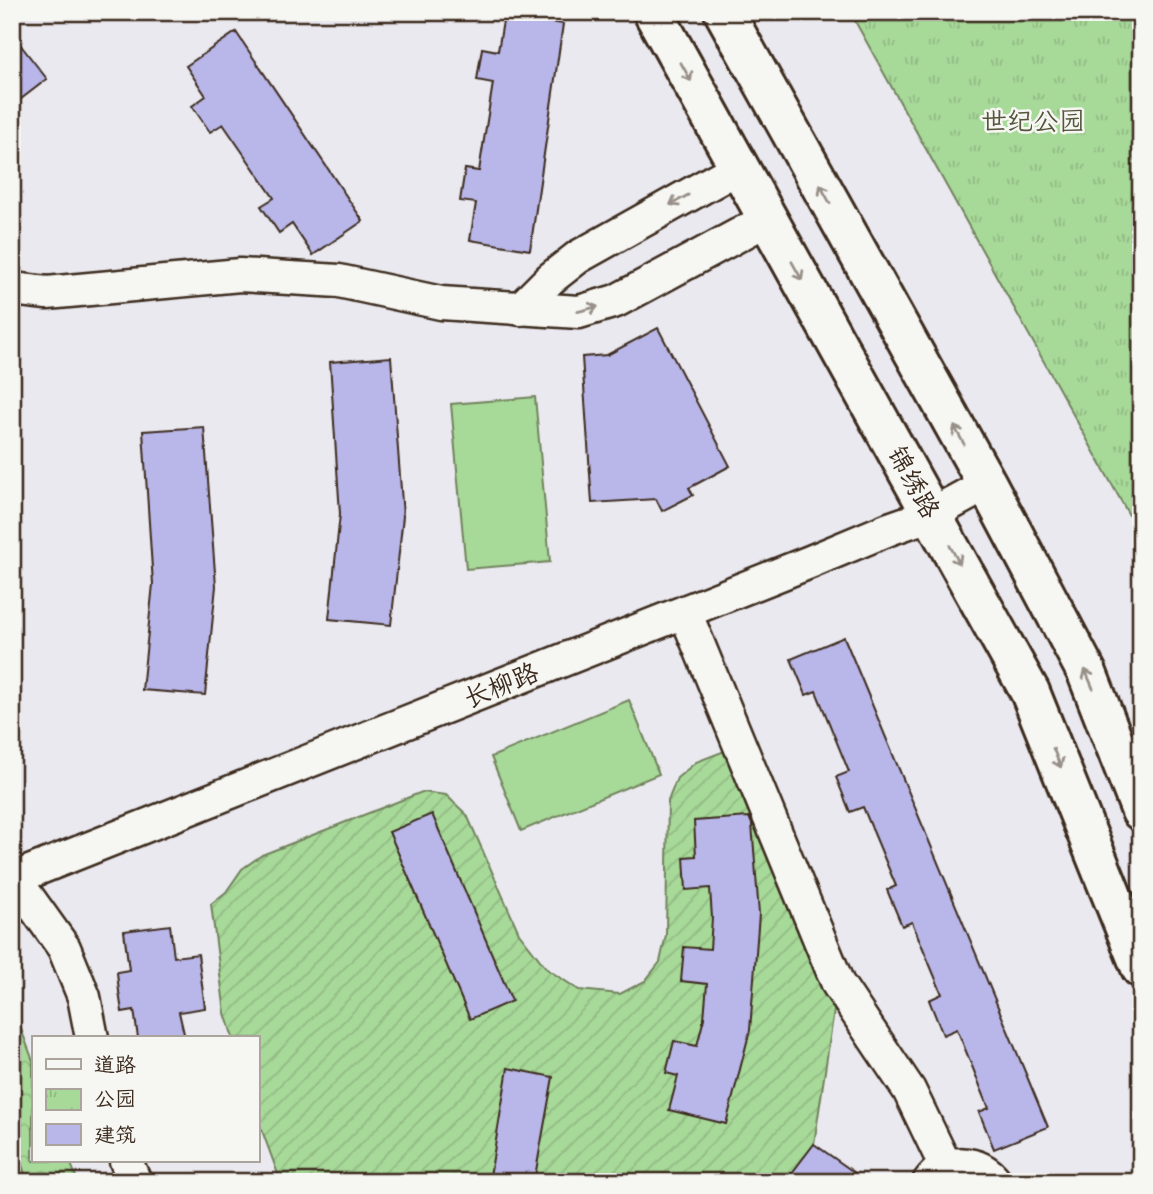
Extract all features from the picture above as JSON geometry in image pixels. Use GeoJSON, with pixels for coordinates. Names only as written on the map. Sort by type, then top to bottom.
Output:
{"type":"FeatureCollection","features":[{"type":"Feature","properties":{"kind":"main road","name":"锦绣路"},"geometry":{"type":"LineString","coordinates":[[653,12],[1030,692],[1141,968]]}},
{"type":"Feature","properties":{"kind":"main road"},"geometry":{"type":"LineString","coordinates":[[724,12],[987,484],[1087,673],[1141,811]]}},
{"type":"Feature","properties":{"kind":"street"},"geometry":{"type":"LineString","coordinates":[[520,309],[550,279],[578,257],[739,167]]}},
{"type":"Feature","properties":{"kind":"street"},"geometry":{"type":"LineString","coordinates":[[12,289],[47,293],[240,275],[339,281],[441,303],[579,312],[616,301],[768,219]]}},
{"type":"Feature","properties":{"kind":"street","name":"长柳路"},"geometry":{"type":"LineString","coordinates":[[13,878],[932,514],[987,484]]}},
{"type":"Feature","properties":{"kind":"street"},"geometry":{"type":"LineString","coordinates":[[685,612],[838,984],[909,1090],[937,1175],[955,1164],[968,1164],[992,1175],[996,1182]]}},
{"type":"Feature","properties":{"kind":"street"},"geometry":{"type":"LineString","coordinates":[[13,878],[64,948],[84,997],[92,1036]]}},
{"type":"Feature","properties":{"kind":"street"},"geometry":{"type":"LineString","coordinates":[[126,1162],[135,1182]]}},
{"type":"Feature","properties":{"kind":"green space","name":"世纪公园"},"geometry":{"type":"Polygon","coordinates":[[[850,12],[1141,12],[1141,540],[1135,526],[850,12]]]}},
{"type":"Feature","properties":{"kind":"green space"},"geometry":{"type":"Polygon","coordinates":[[[535,397],[550,562],[466,569],[451,404],[535,397]]]}},
{"type":"Feature","properties":{"kind":"green space"},"geometry":{"type":"Polygon","coordinates":[[[629,700],[659,774],[521,831],[491,757],[629,700]]]}},
{"type":"Feature","properties":{"kind":"green space"},"geometry":{"type":"Polygon","coordinates":[[[740,745],[838,984],[814,1144],[786,1182],[281,1182],[259,1122],[259,1036],[232,1036],[225,1013],[211,904],[226,892],[242,869],[262,855],[422,792],[446,795],[467,815],[519,933],[547,969],[579,990],[620,994],[645,981],[660,962],[666,935],[668,801],[677,778],[696,762],[740,745]]]}},
{"type":"Feature","properties":{"kind":"green space"},"geometry":{"type":"Polygon","coordinates":[[[12,1005],[32,1058],[32,1162],[70,1162],[78,1182],[28,1182],[12,1139],[12,1005]]]}},
{"type":"Feature","properties":{"kind":"green space"},"geometry":{"type":"Polygon","coordinates":[[[12,1139],[28,1182],[12,1182],[12,1139]]]}},
{"type":"Feature","properties":{"kind":"building"},"geometry":{"type":"Polygon","coordinates":[[[504,15],[563,24],[530,250],[470,240],[476,203],[460,201],[465,169],[479,171],[493,83],[477,80],[482,48],[498,51],[504,15]]]}},
{"type":"Feature","properties":{"kind":"building"},"geometry":{"type":"Polygon","coordinates":[[[236,32],[363,221],[313,255],[292,224],[279,233],[261,206],[274,198],[223,124],[210,132],[192,106],[206,96],[186,66],[236,32]]]}},
{"type":"Feature","properties":{"kind":"building"},"geometry":{"type":"Polygon","coordinates":[[[12,34],[47,79],[12,106],[12,34]]]}},
{"type":"Feature","properties":{"kind":"building"},"geometry":{"type":"Polygon","coordinates":[[[658,328],[730,466],[689,488],[693,495],[662,511],[656,499],[592,503],[582,357],[607,355],[658,328]]]}},
{"type":"Feature","properties":{"kind":"building"},"geometry":{"type":"Polygon","coordinates":[[[391,357],[403,516],[391,625],[329,619],[340,514],[330,362],[391,357]]]}},
{"type":"Feature","properties":{"kind":"building"},"geometry":{"type":"Polygon","coordinates":[[[204,427],[216,586],[205,695],[142,690],[153,584],[143,431],[204,427]]]}},
{"type":"Feature","properties":{"kind":"building"},"geometry":{"type":"Polygon","coordinates":[[[844,637],[1048,1127],[994,1149],[979,1112],[989,1108],[957,1029],[943,1035],[929,1000],[942,994],[912,922],[902,926],[887,890],[896,886],[863,807],[850,812],[836,777],[849,772],[816,691],[806,695],[791,659],[844,637]]]}},
{"type":"Feature","properties":{"kind":"building"},"geometry":{"type":"Polygon","coordinates":[[[432,814],[512,1001],[470,1019],[389,832],[432,814]]]}},
{"type":"Feature","properties":{"kind":"building"},"geometry":{"type":"Polygon","coordinates":[[[749,817],[752,824],[759,914],[750,1030],[726,1124],[669,1110],[678,1076],[666,1073],[674,1041],[697,1046],[704,1018],[707,984],[681,981],[684,947],[710,949],[710,888],[686,890],[684,857],[696,856],[694,821],[749,817]]]}},
{"type":"Feature","properties":{"kind":"building"},"geometry":{"type":"Polygon","coordinates":[[[170,925],[174,957],[198,954],[205,1008],[179,1012],[185,1036],[138,1036],[134,1010],[122,1012],[117,972],[129,970],[124,931],[170,925]]]}},
{"type":"Feature","properties":{"kind":"building"},"geometry":{"type":"Polygon","coordinates":[[[508,1068],[553,1077],[534,1182],[489,1182],[508,1068]]]}},
{"type":"Feature","properties":{"kind":"building"},"geometry":{"type":"Polygon","coordinates":[[[814,1144],[868,1182],[785,1182],[814,1144]]]}}]}
